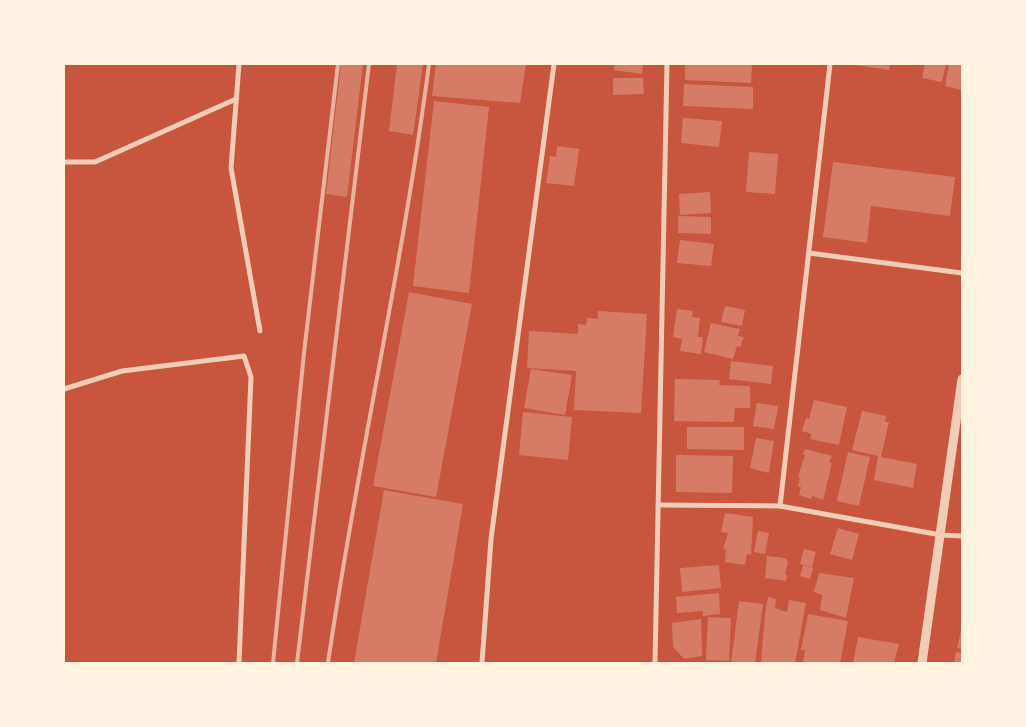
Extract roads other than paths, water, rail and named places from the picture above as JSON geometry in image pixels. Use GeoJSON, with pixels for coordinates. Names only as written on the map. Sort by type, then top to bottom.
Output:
{"type":"FeatureCollection","features":[{"type":"Feature","properties":{"kind":"street"},"geometry":{"type":"LineString","coordinates":[[239,64],[231,168],[260,331]]}},
{"type":"Feature","properties":{"kind":"street"},"geometry":{"type":"LineString","coordinates":[[482,663],[491,539],[554,64]]}},
{"type":"Feature","properties":{"kind":"street"},"geometry":{"type":"LineString","coordinates":[[655,663],[667,64]]}},
{"type":"Feature","properties":{"kind":"street"},"geometry":{"type":"LineString","coordinates":[[780,506],[830,64]]}},
{"type":"Feature","properties":{"kind":"street"},"geometry":{"type":"LineString","coordinates":[[64,162],[95,162],[236,99]]}},
{"type":"Feature","properties":{"kind":"street"},"geometry":{"type":"LineString","coordinates":[[809,253],[962,272]]}},
{"type":"Feature","properties":{"kind":"street"},"geometry":{"type":"LineString","coordinates":[[64,389],[122,371],[244,356],[251,377],[238,663]]}},
{"type":"Feature","properties":{"kind":"street"},"geometry":{"type":"LineString","coordinates":[[922,663],[962,379]]}},
{"type":"Feature","properties":{"kind":"street"},"geometry":{"type":"LineString","coordinates":[[658,505],[780,506],[941,535],[962,536]]}},
{"type":"Feature","properties":{"kind":"railway"},"geometry":{"type":"LineString","coordinates":[[273,663],[304,353],[338,64]]}},
{"type":"Feature","properties":{"kind":"railway"},"geometry":{"type":"LineString","coordinates":[[297,663],[369,64]]}},
{"type":"Feature","properties":{"kind":"railway"},"geometry":{"type":"LineString","coordinates":[[328,663],[352,513],[406,214],[429,64]]}}]}
